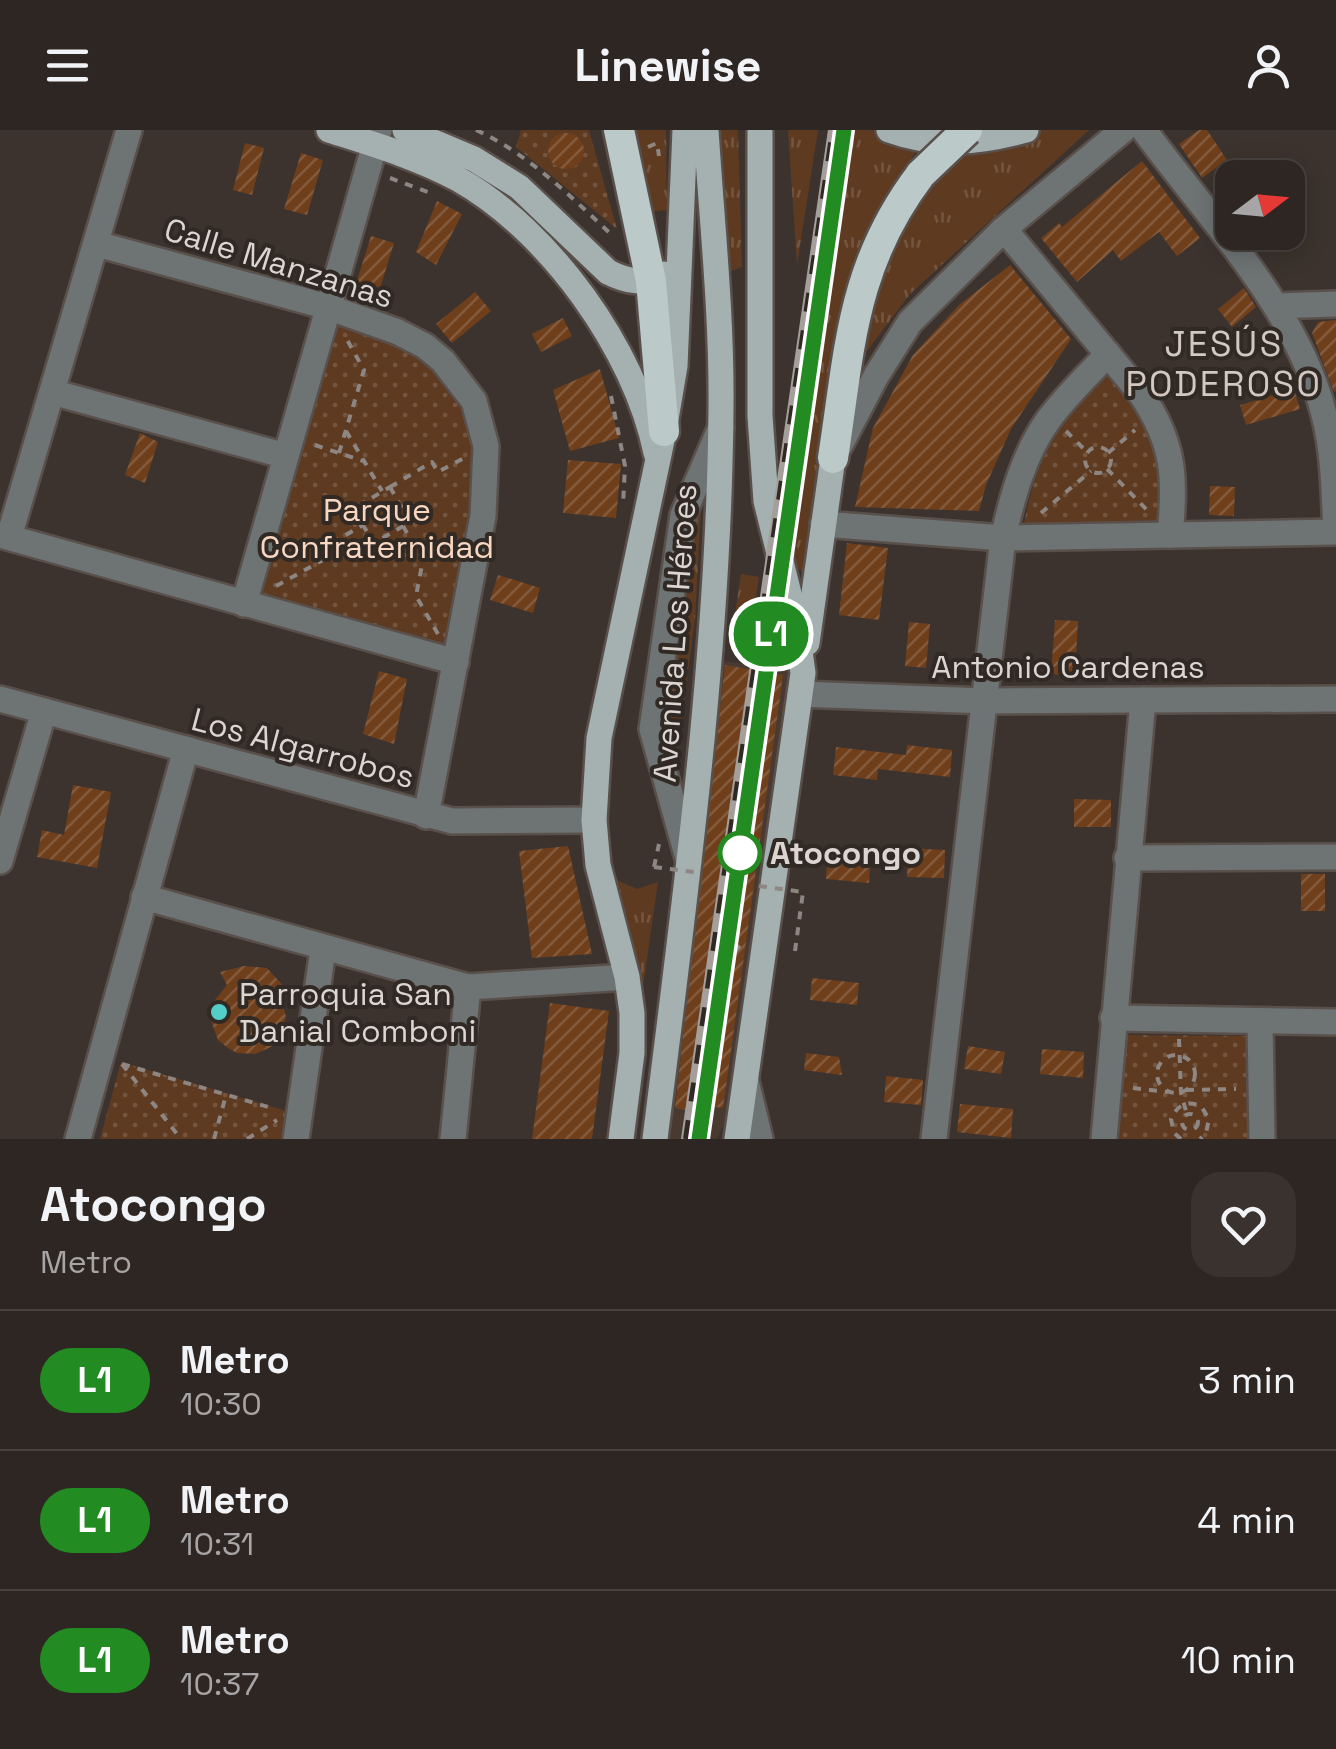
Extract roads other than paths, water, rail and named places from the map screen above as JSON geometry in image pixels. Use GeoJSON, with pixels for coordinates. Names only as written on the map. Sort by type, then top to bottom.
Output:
{"type":"FeatureCollection","features":[{"type":"Feature","properties":{"kind":"highway"},"geometry":{"type":"LineString","coordinates":[[618,130],[652,280],[661,444]]}},
{"type":"Feature","properties":{"kind":"highway"},"geometry":{"type":"LineString","coordinates":[[832,458],[859,295],[868,266],[886,225],[921,174],[967,130]]}},
{"type":"Feature","properties":{"kind":"main road"},"geometry":{"type":"LineString","coordinates":[[328,130],[377,137],[461,181],[527,231],[584,298],[617,352],[661,444]]}},
{"type":"Feature","properties":{"kind":"main road"},"geometry":{"type":"LineString","coordinates":[[404,130],[500,174],[551,215],[608,272],[624,280],[662,276],[682,256]]}},
{"type":"Feature","properties":{"kind":"main road","name":"Avenida Los Héroes"},"geometry":{"type":"LineString","coordinates":[[620,1139],[632,1053],[632,1013],[627,977],[598,866],[594,820],[599,738],[675,366],[686,130]]}},
{"type":"Feature","properties":{"kind":"main road","name":"Avenida Los Héroes"},"geometry":{"type":"LineString","coordinates":[[654,1139],[691,868],[713,608],[720,426],[719,311],[706,130]]}},
{"type":"Feature","properties":{"kind":"main road"},"geometry":{"type":"LineString","coordinates":[[760,130],[760,416],[766,501],[796,622],[802,684]]}},
{"type":"Feature","properties":{"kind":"main road"},"geometry":{"type":"LineString","coordinates":[[889,130],[934,142],[988,140],[1026,130]]}},
{"type":"Feature","properties":{"kind":"main road"},"geometry":{"type":"LineString","coordinates":[[726,1139],[738,1128],[746,1078],[832,458]]}},
{"type":"Feature","properties":{"kind":"street"},"geometry":{"type":"LineString","coordinates":[[129,130],[5,536],[244,604],[450,652]]}},
{"type":"Feature","properties":{"kind":"street"},"geometry":{"type":"LineString","coordinates":[[832,458],[910,322],[1004,228],[1123,130]]}},
{"type":"Feature","properties":{"kind":"street"},"geometry":{"type":"LineString","coordinates":[[823,524],[1003,538],[1336,531],[1334,464],[1318,395],[1276,306],[1144,130]]}},
{"type":"Feature","properties":{"kind":"street"},"geometry":{"type":"LineString","coordinates":[[244,604],[289,447],[334,318],[377,137]]}},
{"type":"Feature","properties":{"kind":"street"},"geometry":{"type":"LineString","coordinates":[[1004,228],[1158,420],[1169,445],[1174,496],[1170,535]]}},
{"type":"Feature","properties":{"kind":"street","name":"Calle Manzanas"},"geometry":{"type":"LineString","coordinates":[[96,244],[334,318],[398,332],[444,361],[474,402],[486,446],[483,516],[450,652],[426,816]]}},
{"type":"Feature","properties":{"kind":"street"},"geometry":{"type":"LineString","coordinates":[[1276,306],[1336,304]]}},
{"type":"Feature","properties":{"kind":"street"},"geometry":{"type":"LineString","coordinates":[[934,1139],[1003,538],[1035,442],[1048,420],[1108,354]]}},
{"type":"Feature","properties":{"kind":"street"},"geometry":{"type":"LineString","coordinates":[[52,392],[289,447]]}},
{"type":"Feature","properties":{"kind":"street"},"geometry":{"type":"LineString","coordinates":[[691,868],[652,728],[683,515],[720,426]]}},
{"type":"Feature","properties":{"kind":"street","name":"Antonio Cardenas"},"geometry":{"type":"LineString","coordinates":[[802,684],[985,702],[1336,699]]}},
{"type":"Feature","properties":{"kind":"street","name":"Los Algarrobos"},"geometry":{"type":"LineString","coordinates":[[0,699],[426,816],[461,823],[594,820]]}},
{"type":"Feature","properties":{"kind":"street"},"geometry":{"type":"LineString","coordinates":[[1104,1139],[1143,700]]}},
{"type":"Feature","properties":{"kind":"street"},"geometry":{"type":"LineString","coordinates":[[0,861],[44,711]]}},
{"type":"Feature","properties":{"kind":"street"},"geometry":{"type":"LineString","coordinates":[[78,1139],[111,1061],[144,897],[186,750]]}},
{"type":"Feature","properties":{"kind":"street"},"geometry":{"type":"LineString","coordinates":[[1127,858],[1336,857]]}},
{"type":"Feature","properties":{"kind":"street"},"geometry":{"type":"LineString","coordinates":[[144,897],[468,987],[627,977]]}},
{"type":"Feature","properties":{"kind":"street"},"geometry":{"type":"LineString","coordinates":[[296,1139],[323,949]]}},
{"type":"Feature","properties":{"kind":"street"},"geometry":{"type":"LineString","coordinates":[[452,1139],[468,987]]}},
{"type":"Feature","properties":{"kind":"street"},"geometry":{"type":"LineString","coordinates":[[1113,1018],[1336,1022]]}},
{"type":"Feature","properties":{"kind":"street"},"geometry":{"type":"LineString","coordinates":[[1260,1022],[1262,1139]]}},
{"type":"Feature","properties":{"kind":"street"},"geometry":{"type":"LineString","coordinates":[[746,1078],[760,1139]]}},
{"type":"Feature","properties":{"kind":"railway"},"geometry":{"type":"LineString","coordinates":[[686,1139],[833,130]]}},
{"type":"Feature","properties":{"kind":"metro line","name":"L1"},"geometry":{"type":"LineString","coordinates":[[699,1139],[844,130]]}},
{"type":"Feature","properties":{"kind":"place","name":"Atocongo"},"geometry":{"type":"Point","coordinates":[740,853]}},
{"type":"Feature","properties":{"kind":"place","name":"Parroquia San Danial Comboni"},"geometry":{"type":"Point","coordinates":[219,1012]}},
{"type":"Feature","properties":{"kind":"district","name":"JESÚS PODEROSO"},"geometry":{"type":"Point","coordinates":[1224,364]}},
{"type":"Feature","properties":{"kind":"park label","name":"Parque Confraternidad"},"geometry":{"type":"Point","coordinates":[377,528]}}]}
